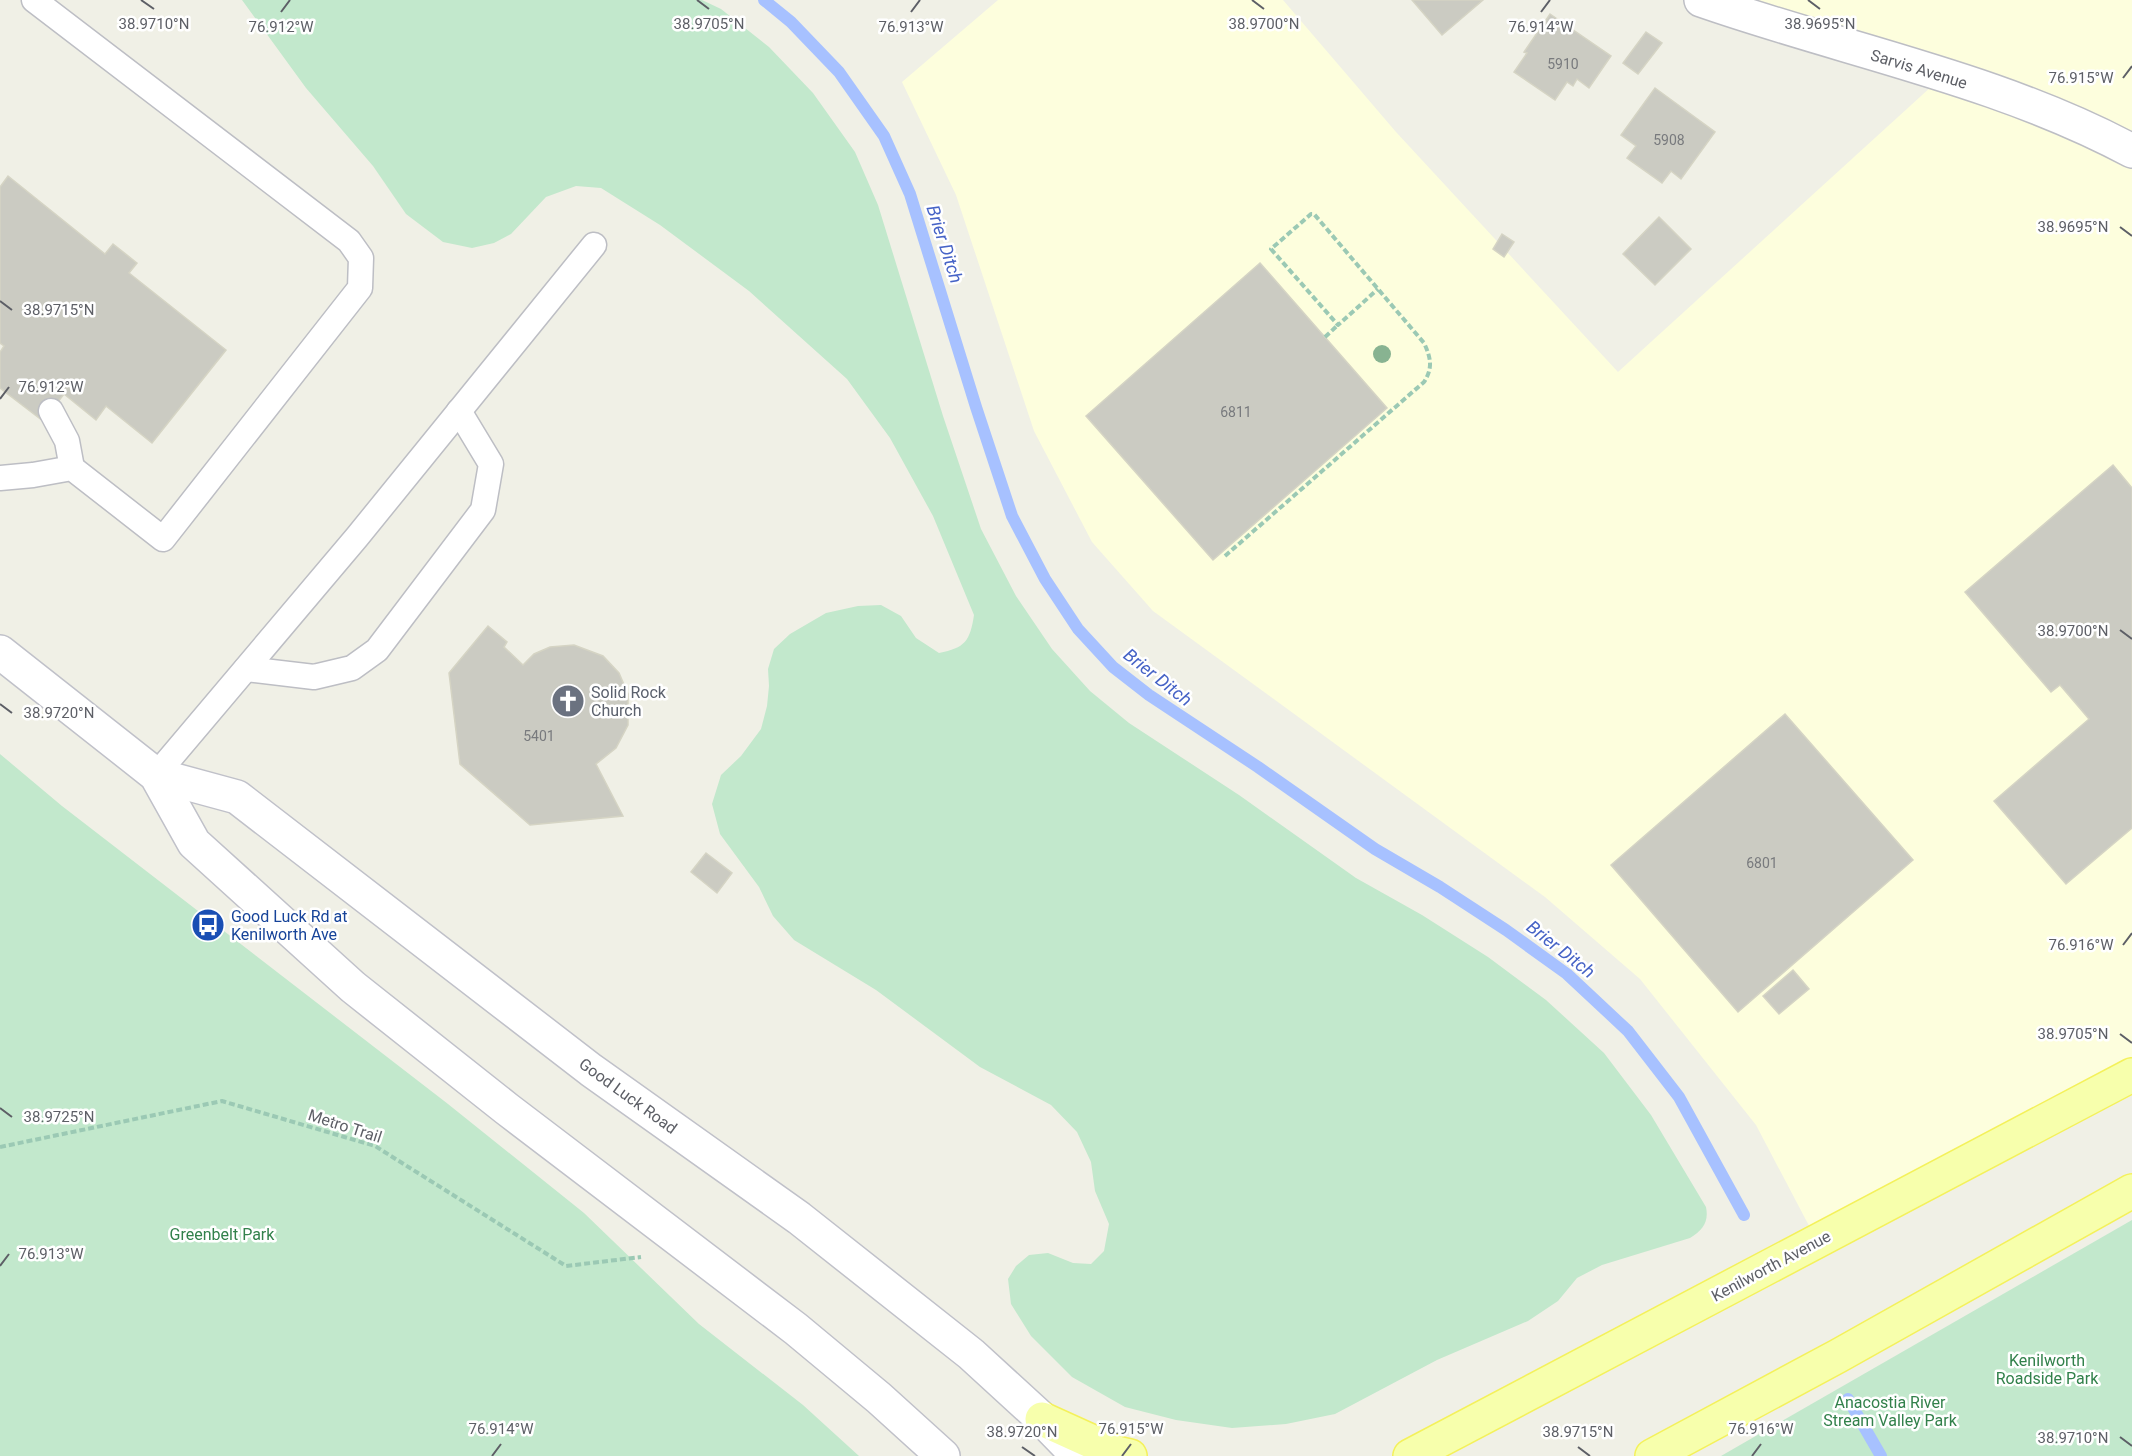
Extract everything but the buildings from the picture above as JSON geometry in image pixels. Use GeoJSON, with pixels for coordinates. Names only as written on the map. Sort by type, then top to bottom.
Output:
{"type":"FeatureCollection","features":[{"type":"Feature","properties":{"kind":"main road","name":"Sarvis Avenue"},"geometry":{"type":"LineString","coordinates":[[1701,0],[2041,108],[2132,151]]}},
{"type":"Feature","properties":{"kind":"main road","name":"Good Luck Road"},"geometry":{"type":"LineString","coordinates":[[0,652],[156,775],[194,843],[353,987],[692,1251],[796,1329],[888,1406],[943,1456]]}},
{"type":"Feature","properties":{"kind":"main road","name":"Good Luck Road"},"geometry":{"type":"LineString","coordinates":[[156,775],[237,797],[591,1070],[800,1218],[971,1354],[1042,1419],[1078,1456]]}},
{"type":"Feature","properties":{"kind":"main road","name":"Kenilworth Avenue"},"geometry":{"type":"LineString","coordinates":[[1410,1456],[2132,1075]]}},
{"type":"Feature","properties":{"kind":"main road"},"geometry":{"type":"LineString","coordinates":[[1652,1456],[1838,1356],[2132,1191]]}},
{"type":"Feature","properties":{"kind":"main road"},"geometry":{"type":"LineString","coordinates":[[1042,1419],[1117,1453],[1130,1456]]}},
{"type":"Feature","properties":{"kind":"lane"},"geometry":{"type":"LineString","coordinates":[[34,0],[349,241],[362,258],[360,288],[163,539],[72,468],[68,441],[51,411]]}},
{"type":"Feature","properties":{"kind":"lane"},"geometry":{"type":"LineString","coordinates":[[156,775],[246,669],[594,245]]}},
{"type":"Feature","properties":{"kind":"lane"},"geometry":{"type":"LineString","coordinates":[[246,669],[314,678],[352,668],[377,650],[483,510],[491,464],[459,411]]}},
{"type":"Feature","properties":{"kind":"lane"},"geometry":{"type":"LineString","coordinates":[[0,478],[72,468]]}},
{"type":"Feature","properties":{"kind":"path"},"geometry":{"type":"LineString","coordinates":[[1225,556],[1424,382],[1430,372],[1431,357],[1424,343],[1314,214],[1311,214],[1271,249],[1338,325]]}},
{"type":"Feature","properties":{"kind":"path"},"geometry":{"type":"LineString","coordinates":[[1325,337],[1378,289]]}},
{"type":"Feature","properties":{"kind":"path","name":"Metro Trail"},"geometry":{"type":"LineString","coordinates":[[0,1147],[222,1101],[375,1146],[566,1266],[692,1251]]}},
{"type":"Feature","properties":{"kind":"shaded area"},"geometry":{"type":"Polygon","coordinates":[[[998,0],[1283,0],[1396,132],[1618,372],[1943,76],[1701,0],[2132,0],[2132,1075],[1817,1241],[1756,1125],[1640,979],[1545,897],[1153,611],[1092,542],[1034,431],[956,195],[902,82],[998,0]]]}},
{"type":"Feature","properties":{"kind":"green space"},"geometry":{"type":"Polygon","coordinates":[[[242,0],[702,0],[721,9],[769,47],[813,93],[855,152],[878,205],[943,416],[981,529],[1016,596],[1052,649],[1090,691],[1129,723],[1239,795],[1356,878],[1422,915],[1488,957],[1546,1000],[1604,1053],[1651,1115],[1706,1207],[1707,1217],[1702,1229],[1690,1238],[1602,1265],[1577,1278],[1558,1301],[1528,1321],[1437,1360],[1335,1414],[1286,1424],[1232,1428],[1176,1420],[1125,1407],[1072,1377],[1031,1336],[1011,1304],[1008,1279],[1016,1266],[1029,1255],[1048,1253],[1073,1263],[1091,1264],[1104,1251],[1109,1224],[1095,1191],[1091,1162],[1077,1132],[1051,1105],[980,1067],[876,990],[794,940],[773,916],[759,887],[720,834],[712,804],[721,775],[741,756],[761,729],[767,706],[768,669],[774,649],[790,634],[826,613],[858,606],[881,605],[901,616],[916,638],[939,653],[955,649],[968,637],[974,615],[933,516],[890,438],[847,379],[749,291],[660,225],[601,188],[576,186],[546,197],[511,234],[494,243],[472,248],[443,242],[406,214],[373,166],[306,88],[242,0]]]}},
{"type":"Feature","properties":{"kind":"green space","name":"Greenbelt Park"},"geometry":{"type":"Polygon","coordinates":[[[0,754],[62,806],[448,1104],[584,1213],[699,1324],[803,1405],[859,1456],[0,1456],[0,754]]]}},
{"type":"Feature","properties":{"kind":"green space","name":"Kenilworth Roadside Park"},"geometry":{"type":"Polygon","coordinates":[[[2132,1220],[2132,1456],[1721,1456],[2132,1220]]]}},
{"type":"Feature","properties":{"kind":"waterway","name":"Brier Ditch"},"geometry":{"type":"LineString","coordinates":[[764,0],[791,22],[839,72],[884,136],[910,194],[1012,516],[1045,579],[1078,629],[1113,667],[1149,695],[1258,767],[1375,849],[1440,887],[1506,930],[1567,974],[1628,1031],[1679,1097],[1744,1215]]}},
{"type":"Feature","properties":{"kind":"waterway","name":"Brier Ditch"},"geometry":{"type":"LineString","coordinates":[[1848,1399],[1881,1456]]}},
{"type":"Feature","properties":{"kind":"place","name":"Solid Rock Church"},"geometry":{"type":"Point","coordinates":[568,701]}},
{"type":"Feature","properties":{"kind":"place","name":"Good Luck Rd at Kenilworth Ave"},"geometry":{"type":"Point","coordinates":[208,925]}},
{"type":"Feature","properties":{"kind":"park label","name":"Anacostia River Stream Valley Park"},"geometry":{"type":"Point","coordinates":[1890,1411]}}]}
